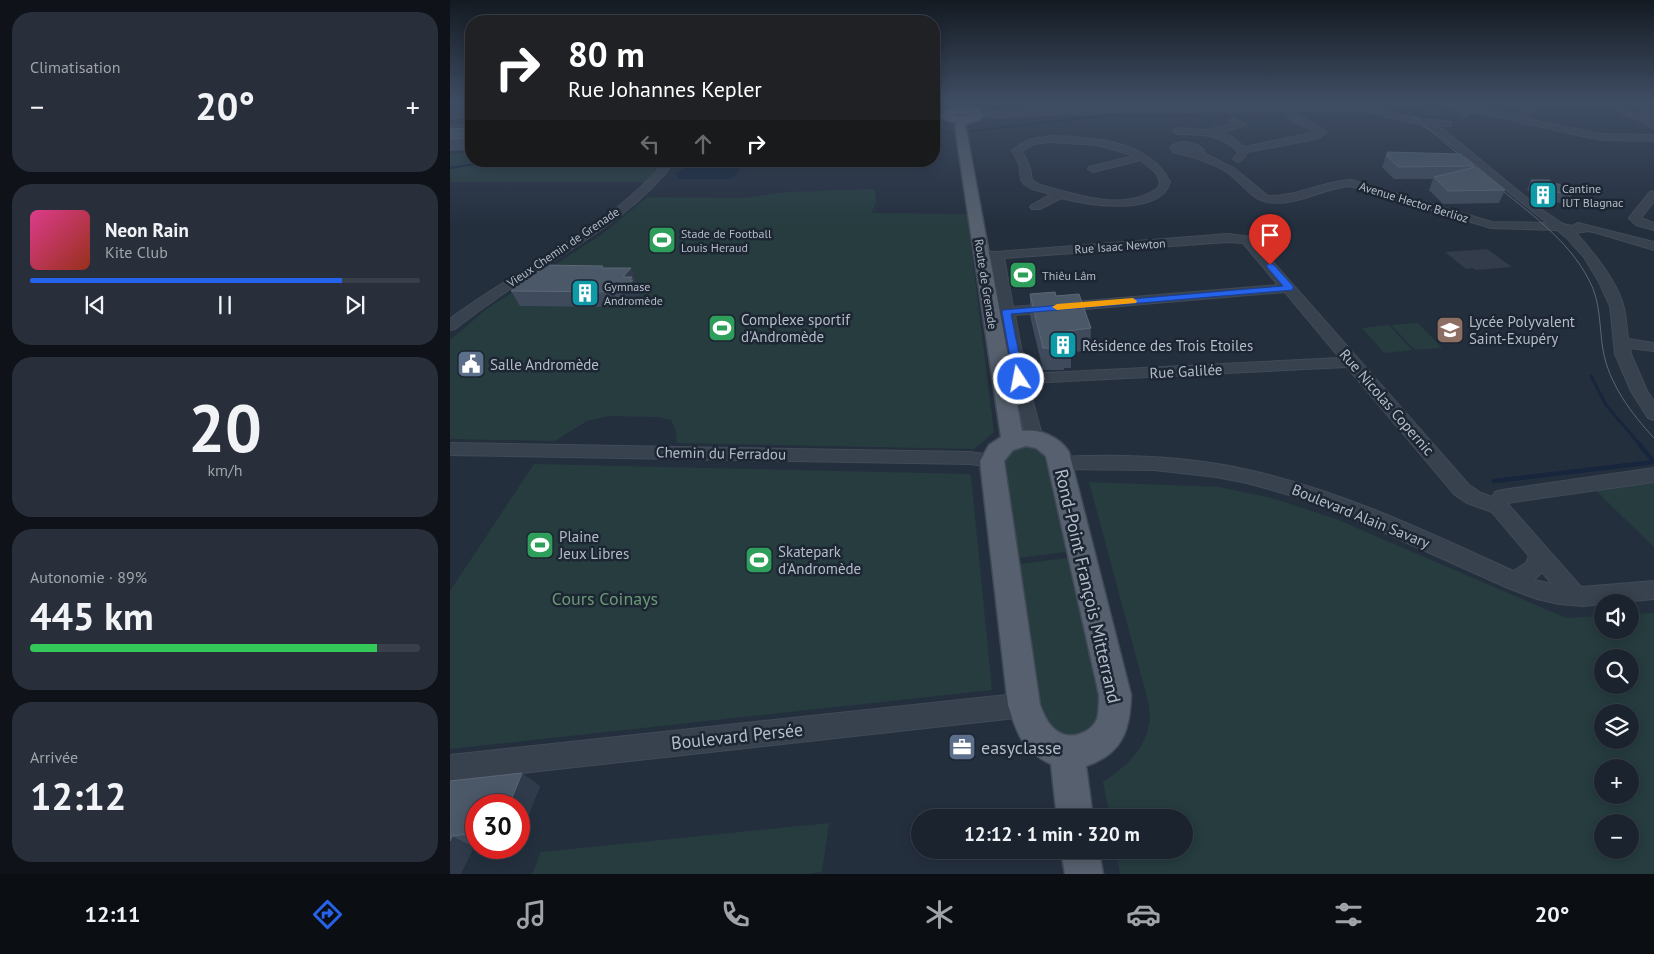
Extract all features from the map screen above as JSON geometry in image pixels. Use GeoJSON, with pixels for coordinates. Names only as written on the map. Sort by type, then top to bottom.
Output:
{"type":"FeatureCollection","features":[{"type":"Feature","properties":{"kind":"main road","name":"Route de Grenade"},"geometry":{"type":"LineString","coordinates":[[964,143],[989,255],[1009,424],[1024,439]]}},
{"type":"Feature","properties":{"kind":"main road"},"geometry":{"type":"LineString","coordinates":[[1024,439],[998,448],[992,460],[1026,720],[1035,736],[1055,750],[1067,752],[1074,809]]}},
{"type":"Feature","properties":{"kind":"main road","name":"Rond-Point François Mitterrand"},"geometry":{"type":"LineString","coordinates":[[1024,439],[1050,446],[1057,452],[1115,695],[1117,710],[1111,729],[1098,744],[1078,752],[1067,752]]}},
{"type":"Feature","properties":{"kind":"main road"},"geometry":{"type":"LineString","coordinates":[[1082,859],[1084,874]]}},
{"type":"Feature","properties":{"kind":"street"},"geometry":{"type":"LineString","coordinates":[[1030,143],[1017,150],[1017,153],[1025,166],[1025,175],[1028,182],[1036,187],[1079,200],[1101,203],[1130,202],[1151,196],[1163,188],[1165,184],[1164,178],[1144,158],[1098,143]]}},
{"type":"Feature","properties":{"kind":"street"},"geometry":{"type":"LineString","coordinates":[[1092,168],[1171,152],[1174,143]]}},
{"type":"Feature","properties":{"kind":"street"},"geometry":{"type":"LineString","coordinates":[[1234,143],[1242,150],[1257,149],[1280,143]]}},
{"type":"Feature","properties":{"kind":"street"},"geometry":{"type":"LineString","coordinates":[[1460,143],[1534,209],[1571,235],[1589,256],[1606,282],[1617,306],[1623,354],[1639,391],[1654,414]]}},
{"type":"Feature","properties":{"kind":"street","name":"Avenue Hector Berlioz"},"geometry":{"type":"LineString","coordinates":[[1171,152],[1198,148],[1198,151],[1195,153],[1237,174],[1259,196],[1266,199],[1283,198],[1338,184],[1351,183],[1491,225],[1560,227],[1574,230],[1588,228],[1654,246]]}},
{"type":"Feature","properties":{"kind":"street"},"geometry":{"type":"LineString","coordinates":[[1224,166],[1240,158],[1242,150]]}},
{"type":"Feature","properties":{"kind":"street","name":"Vieux Chemin de Grenade"},"geometry":{"type":"LineString","coordinates":[[450,326],[476,306],[607,219],[648,186],[665,167]]}},
{"type":"Feature","properties":{"kind":"street"},"geometry":{"type":"LineString","coordinates":[[1036,207],[1060,193]]}},
{"type":"Feature","properties":{"kind":"street"},"geometry":{"type":"LineString","coordinates":[[1654,194],[1635,218],[1640,223],[1654,227]]}},
{"type":"Feature","properties":{"kind":"street","name":"Rue Isaac Newton"},"geometry":{"type":"LineString","coordinates":[[989,255],[1243,238]]}},
{"type":"Feature","properties":{"kind":"street","name":"Rue Nicolas Copernic"},"geometry":{"type":"LineString","coordinates":[[1243,238],[1250,242],[1290,288],[1462,490],[1474,498],[1500,502],[1540,555],[1575,596]]}},
{"type":"Feature","properties":{"kind":"street"},"geometry":{"type":"LineString","coordinates":[[989,255],[1006,312],[1019,379],[1024,439]]}},
{"type":"Feature","properties":{"kind":"street"},"geometry":{"type":"LineString","coordinates":[[1006,312],[1290,288]]}},
{"type":"Feature","properties":{"kind":"street"},"geometry":{"type":"LineString","coordinates":[[1622,342],[1654,347]]}},
{"type":"Feature","properties":{"kind":"street","name":"Rue Galilée"},"geometry":{"type":"LineString","coordinates":[[1019,379],[1352,362]]}},
{"type":"Feature","properties":{"kind":"street","name":"Chemin du Ferradou"},"geometry":{"type":"LineString","coordinates":[[450,448],[992,460]]}},
{"type":"Feature","properties":{"kind":"street","name":"Boulevard Alain Savary"},"geometry":{"type":"LineString","coordinates":[[1060,463],[1091,462],[1175,465],[1236,473],[1335,503],[1543,592],[1575,596],[1654,590]]}},
{"type":"Feature","properties":{"kind":"street"},"geometry":{"type":"LineString","coordinates":[[1500,502],[1654,475]]}},
{"type":"Feature","properties":{"kind":"street"},"geometry":{"type":"LineString","coordinates":[[1515,581],[1533,568],[1540,555]]}},
{"type":"Feature","properties":{"kind":"street","name":"Boulevard Persée"},"geometry":{"type":"LineString","coordinates":[[450,768],[1024,705]]}},
{"type":"Feature","properties":{"kind":"shaded area"},"geometry":{"type":"Polygon","coordinates":[[[687,167],[740,169],[733,178],[679,179],[675,174],[687,167]]]}},
{"type":"Feature","properties":{"kind":"shaded area"},"geometry":{"type":"Polygon","coordinates":[[[1487,249],[1512,267],[1466,269],[1445,252],[1487,249]]]}},
{"type":"Feature","properties":{"kind":"green space"},"geometry":{"type":"Polygon","coordinates":[[[465,153],[465,167],[659,167],[645,182],[450,182],[450,154],[465,153]]]}},
{"type":"Feature","properties":{"kind":"green space","name":"Complexe sportif d'Andromède"},"geometry":{"type":"Polygon","coordinates":[[[875,189],[876,203],[871,213],[967,214],[994,432],[974,449],[677,443],[676,432],[671,420],[658,417],[609,416],[587,421],[555,441],[450,439],[450,340],[488,308],[602,234],[644,200],[650,197],[743,198],[787,192],[875,189]]]}},
{"type":"Feature","properties":{"kind":"green space"},"geometry":{"type":"Polygon","coordinates":[[[1418,323],[1442,348],[1415,350],[1391,325],[1418,323]]]}},
{"type":"Feature","properties":{"kind":"green space"},"geometry":{"type":"Polygon","coordinates":[[[1389,325],[1412,350],[1384,353],[1362,328],[1389,325]]]}},
{"type":"Feature","properties":{"kind":"green space"},"geometry":{"type":"Polygon","coordinates":[[[1017,443],[1045,447],[1073,551],[1011,559],[999,456],[1017,443]]]}},
{"type":"Feature","properties":{"kind":"green space","name":"Cours Coinays"},"geometry":{"type":"Polygon","coordinates":[[[534,464],[969,474],[971,476],[992,690],[450,749],[450,591],[534,464]]]}},
{"type":"Feature","properties":{"kind":"green space"},"geometry":{"type":"Polygon","coordinates":[[[1654,481],[1654,547],[1595,490],[1654,481]]]}},
{"type":"Feature","properties":{"kind":"green space"},"geometry":{"type":"Polygon","coordinates":[[[1089,482],[1220,487],[1275,499],[1336,519],[1566,618],[1594,616],[1594,639],[1639,639],[1639,614],[1654,613],[1654,874],[1120,874],[1118,859],[1193,859],[1193,809],[1108,809],[1103,782],[1125,765],[1138,751],[1143,743],[1150,722],[1150,713],[1089,482]]]}},
{"type":"Feature","properties":{"kind":"green space"},"geometry":{"type":"Polygon","coordinates":[[[1075,557],[1109,703],[1081,743],[1039,729],[1012,565],[1075,557]]]}},
{"type":"Feature","properties":{"kind":"green space"},"geometry":{"type":"Polygon","coordinates":[[[829,823],[822,872],[807,874],[532,874],[541,852],[829,823]]]}},
{"type":"Feature","properties":{"kind":"building"},"geometry":{"type":"Polygon","coordinates":[[[1387,152],[1460,154],[1474,166],[1398,167],[1386,155],[1389,155],[1387,152]]]}},
{"type":"Feature","properties":{"kind":"building"},"geometry":{"type":"Polygon","coordinates":[[[1475,167],[1505,190],[1448,191],[1434,177],[1475,167]]]}},
{"type":"Feature","properties":{"kind":"building"},"geometry":{"type":"Polygon","coordinates":[[[1531,180],[1549,180],[1573,193],[1548,192],[1531,180]]]}},
{"type":"Feature","properties":{"kind":"building"},"geometry":{"type":"Polygon","coordinates":[[[542,265],[631,268],[623,277],[632,277],[630,280],[633,280],[622,292],[511,291],[521,283],[516,283],[542,265]]]}},
{"type":"Feature","properties":{"kind":"building"},"geometry":{"type":"Polygon","coordinates":[[[1055,292],[1056,296],[1079,294],[1091,328],[1067,331],[1071,345],[1064,346],[1065,348],[1043,348],[1030,294],[1055,292]]]}},
{"type":"Feature","properties":{"kind":"building"},"geometry":{"type":"Polygon","coordinates":[[[522,773],[513,794],[465,794],[465,834],[452,836],[450,841],[450,781],[522,773]]]}},
{"type":"Feature","properties":{"kind":"waterway"},"geometry":{"type":"LineString","coordinates":[[450,168],[465,166]]}},
{"type":"Feature","properties":{"kind":"waterway"},"geometry":{"type":"LineString","coordinates":[[1591,376],[1606,405],[1640,445]]}},
{"type":"Feature","properties":{"kind":"waterway"},"geometry":{"type":"LineString","coordinates":[[1494,481],[1654,462],[1639,444]]}},
{"type":"Feature","properties":{"kind":"tram line"},"geometry":{"type":"LineString","coordinates":[[1445,143],[1468,162]]}},
{"type":"Feature","properties":{"kind":"tram line"},"geometry":{"type":"LineString","coordinates":[[1465,157],[1499,186]]}},
{"type":"Feature","properties":{"kind":"tram line"},"geometry":{"type":"LineString","coordinates":[[1493,183],[1546,227],[1570,251],[1580,265],[1596,297],[1603,350],[1610,375],[1629,408],[1654,438]]}},
{"type":"Feature","properties":{"kind":"slow traffic"},"geometry":{"type":"LineString","coordinates":[[1057,307],[1133,301]]}},
{"type":"Feature","properties":{"kind":"place","name":"Cantine IUT Blagnac"},"geometry":{"type":"Point","coordinates":[1543,195]}},
{"type":"Feature","properties":{"kind":"place","name":"Stade de Football Louis Heraud"},"geometry":{"type":"Point","coordinates":[662,240]}},
{"type":"Feature","properties":{"kind":"place","name":"Thiêu Lâm"},"geometry":{"type":"Point","coordinates":[1023,275]}},
{"type":"Feature","properties":{"kind":"place","name":"Gymnase Andromède"},"geometry":{"type":"Point","coordinates":[585,293]}},
{"type":"Feature","properties":{"kind":"place","name":"Complexe sportif d'Andromède"},"geometry":{"type":"Point","coordinates":[722,328]}},
{"type":"Feature","properties":{"kind":"place","name":"Lycée Polyvalent Saint-Exupéry"},"geometry":{"type":"Point","coordinates":[1450,330]}},
{"type":"Feature","properties":{"kind":"place","name":"Résidence des Trois Etoiles"},"geometry":{"type":"Point","coordinates":[1063,345]}},
{"type":"Feature","properties":{"kind":"place","name":"Salle Andromède"},"geometry":{"type":"Point","coordinates":[471,364]}},
{"type":"Feature","properties":{"kind":"place","name":"Plaine Jeux Libres"},"geometry":{"type":"Point","coordinates":[540,545]}},
{"type":"Feature","properties":{"kind":"place","name":"Skatepark d'Andromède"},"geometry":{"type":"Point","coordinates":[759,560]}},
{"type":"Feature","properties":{"kind":"place","name":"easyclasse"},"geometry":{"type":"Point","coordinates":[962,747]}},
{"type":"Feature","properties":{"kind":"route"},"geometry":{"type":"LineString","coordinates":[[1019,379],[1006,312],[1290,288],[1270,265]]}}]}
